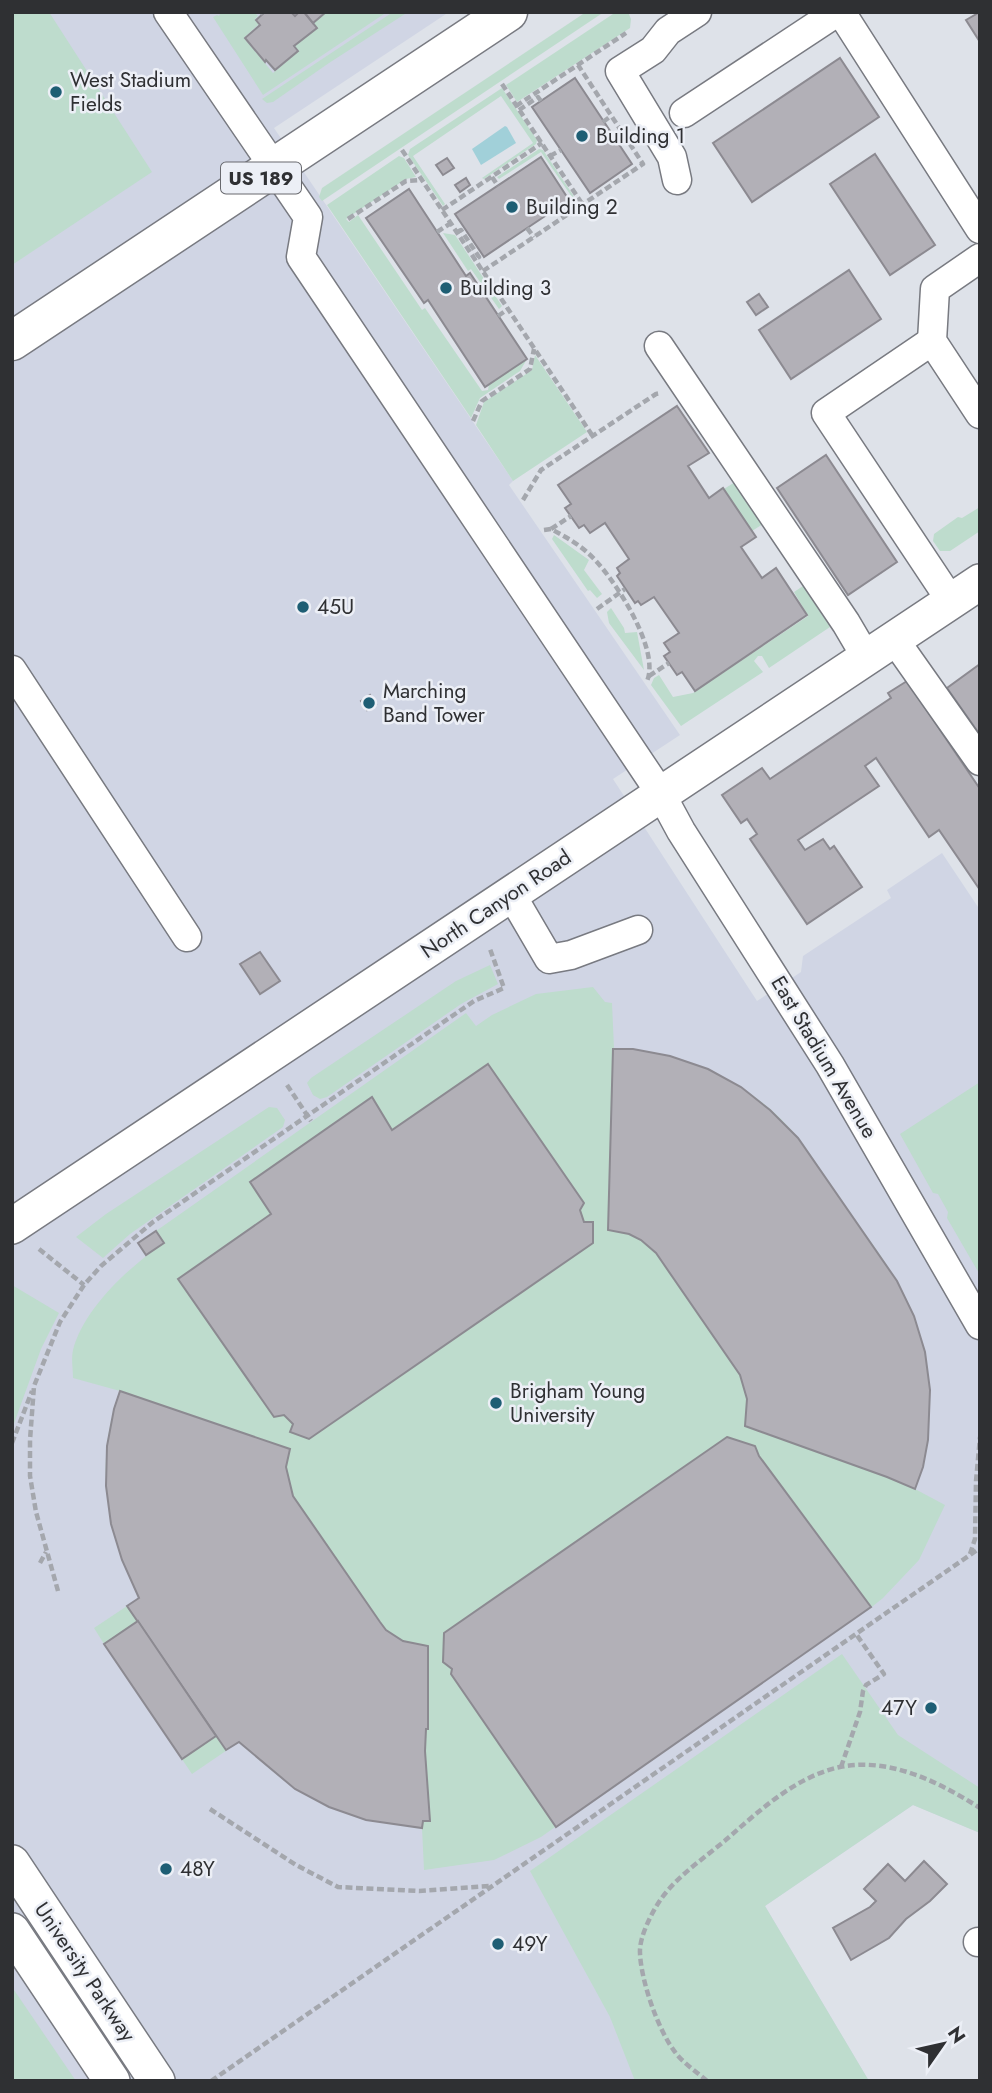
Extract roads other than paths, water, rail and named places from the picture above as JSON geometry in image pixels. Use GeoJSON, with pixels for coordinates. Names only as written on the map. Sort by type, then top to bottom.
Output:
{"type":"FeatureCollection","features":[{"type":"Feature","properties":{"kind":"highway","name":"US 189"},"geometry":{"type":"LineString","coordinates":[[12,341],[508,12]]}},
{"type":"Feature","properties":{"kind":"main road","name":"North Canyon Road"},"geometry":{"type":"LineString","coordinates":[[12,1226],[980,582]]}},
{"type":"Feature","properties":{"kind":"main road","name":"University Parkway"},"geometry":{"type":"LineString","coordinates":[[12,1863],[157,2081]]}},
{"type":"Feature","properties":{"kind":"main road","name":"University Parkway"},"geometry":{"type":"LineString","coordinates":[[12,1931],[112,2081]]}},
{"type":"Feature","properties":{"kind":"street","name":"East Stadium Avenue"},"geometry":{"type":"LineString","coordinates":[[167,12],[308,217],[301,257],[661,794],[681,831],[830,1065],[980,1325]]}},
{"type":"Feature","properties":{"kind":"street"},"geometry":{"type":"LineString","coordinates":[[677,180],[672,157],[620,71],[653,50],[661,22],[697,12]]}},
{"type":"Feature","properties":{"kind":"street"},"geometry":{"type":"LineString","coordinates":[[684,113],[839,12],[980,229]]}},
{"type":"Feature","properties":{"kind":"street"},"geometry":{"type":"LineString","coordinates":[[980,258],[935,289],[932,341],[980,414]]}},
{"type":"Feature","properties":{"kind":"street"},"geometry":{"type":"LineString","coordinates":[[932,341],[825,413],[951,601]]}},
{"type":"Feature","properties":{"kind":"street"},"geometry":{"type":"LineString","coordinates":[[659,345],[846,623],[880,648],[980,761]]}},
{"type":"Feature","properties":{"kind":"street"},"geometry":{"type":"LineString","coordinates":[[12,670],[187,937]]}},
{"type":"Feature","properties":{"kind":"street"},"geometry":{"type":"LineString","coordinates":[[511,894],[549,959],[572,955],[638,930]]}},
{"type":"Feature","properties":{"kind":"water"},"geometry":{"type":"Polygon","coordinates":[[[505,126],[516,143],[481,165],[472,149],[505,126]]]}},
{"type":"Feature","properties":{"kind":"place","name":"West Stadium Fields"},"geometry":{"type":"Point","coordinates":[56,92]}},
{"type":"Feature","properties":{"kind":"place","name":"Building 1"},"geometry":{"type":"Point","coordinates":[582,136]}},
{"type":"Feature","properties":{"kind":"place","name":"Building 2"},"geometry":{"type":"Point","coordinates":[512,207]}},
{"type":"Feature","properties":{"kind":"place","name":"Building 3"},"geometry":{"type":"Point","coordinates":[446,288]}},
{"type":"Feature","properties":{"kind":"place","name":"45U"},"geometry":{"type":"Point","coordinates":[303,607]}},
{"type":"Feature","properties":{"kind":"place","name":"Marching Band Tower"},"geometry":{"type":"Point","coordinates":[369,703]}},
{"type":"Feature","properties":{"kind":"place","name":"Brigham Young University"},"geometry":{"type":"Point","coordinates":[496,1403]}},
{"type":"Feature","properties":{"kind":"place","name":"47Y"},"geometry":{"type":"Point","coordinates":[931,1708]}},
{"type":"Feature","properties":{"kind":"place","name":"48Y"},"geometry":{"type":"Point","coordinates":[166,1869]}},
{"type":"Feature","properties":{"kind":"place","name":"49Y"},"geometry":{"type":"Point","coordinates":[498,1944]}}]}
